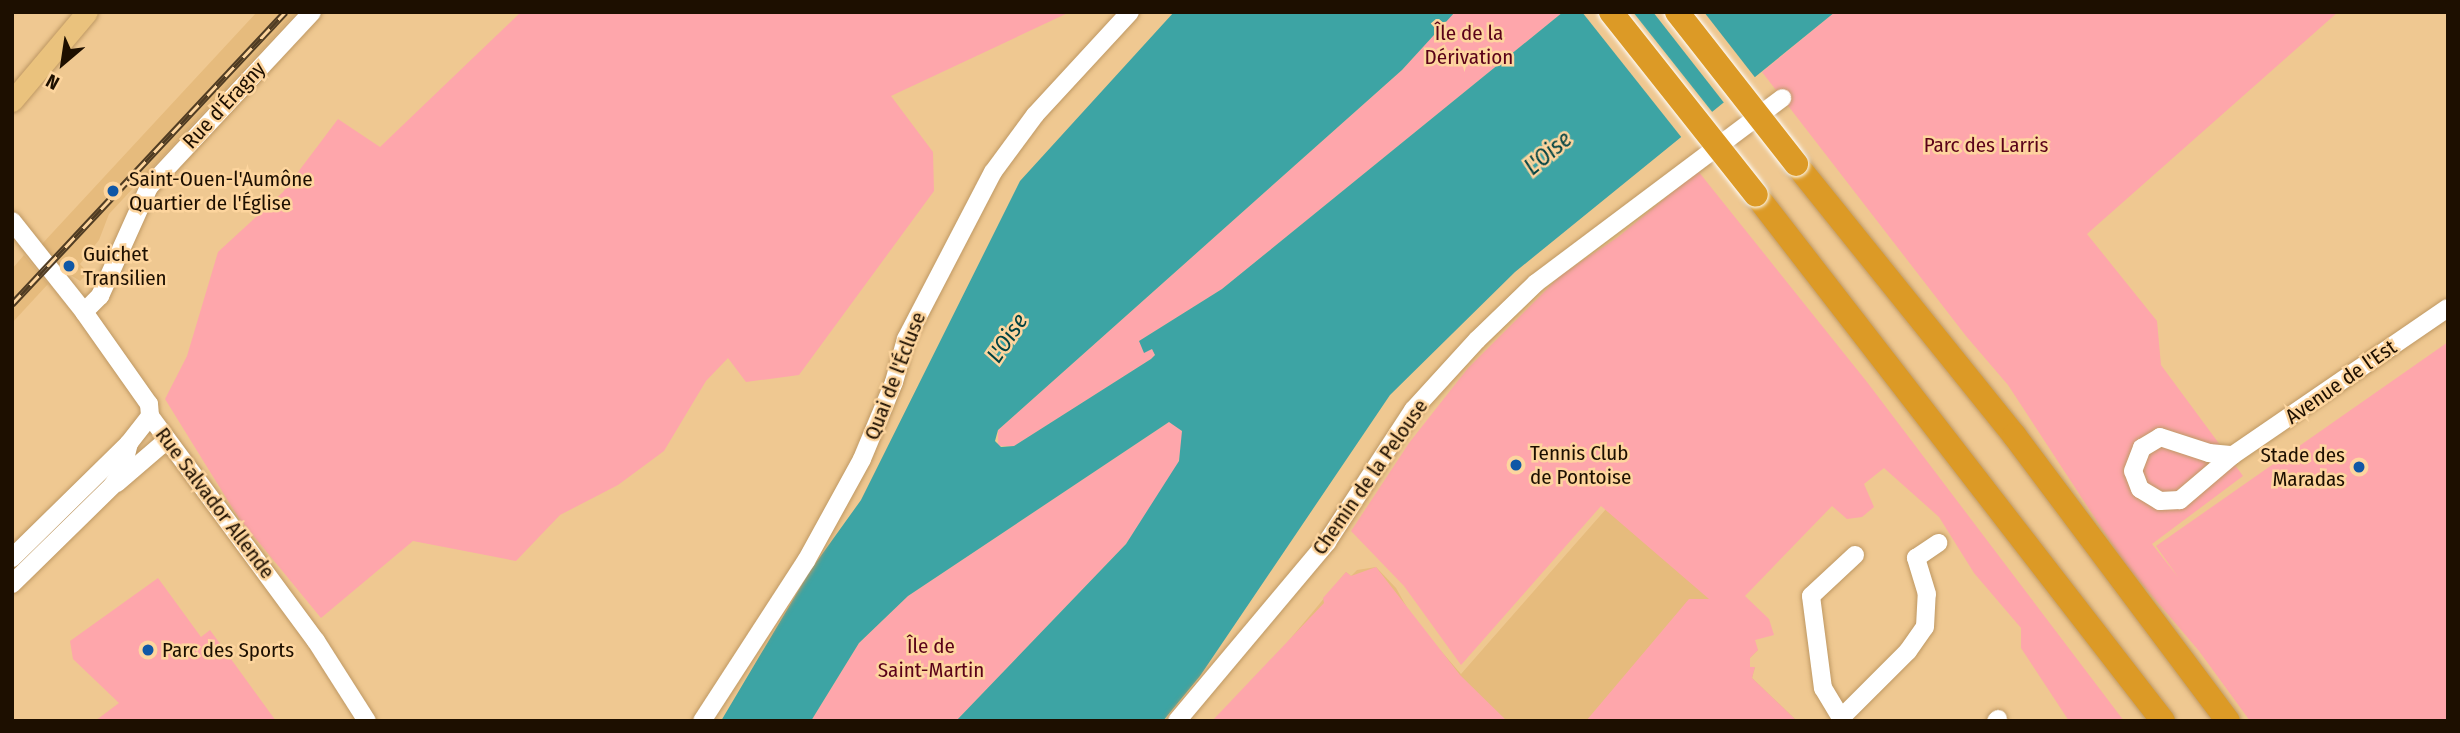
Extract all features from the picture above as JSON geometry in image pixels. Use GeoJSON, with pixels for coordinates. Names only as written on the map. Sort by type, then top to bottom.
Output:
{"type":"FeatureCollection","features":[{"type":"Feature","properties":{"kind":"highway"},"geometry":{"type":"LineString","coordinates":[[1611,12],[2163,721]]}},
{"type":"Feature","properties":{"kind":"highway"},"geometry":{"type":"LineString","coordinates":[[1677,12],[2014,435],[2228,721]]}},
{"type":"Feature","properties":{"kind":"main road"},"geometry":{"type":"LineString","coordinates":[[12,101],[87,12]]}},
{"type":"Feature","properties":{"kind":"street","name":"Rue d'Éragny"},"geometry":{"type":"LineString","coordinates":[[84,312],[100,296],[143,197],[312,12]]}},
{"type":"Feature","properties":{"kind":"street","name":"Quai de l'Écluse"},"geometry":{"type":"LineString","coordinates":[[702,721],[806,561],[862,459],[894,382],[906,339],[993,172],[1035,116],[1130,12]]}},
{"type":"Feature","properties":{"kind":"street","name":"Chemin de la Pelouse"},"geometry":{"type":"LineString","coordinates":[[1177,721],[1328,542],[1413,410],[1477,340],[1536,283],[1782,98]]}},
{"type":"Feature","properties":{"kind":"street","name":"Rue Salvador Allende"},"geometry":{"type":"LineString","coordinates":[[12,220],[84,312],[149,404],[150,416],[316,641],[367,721]]}},
{"type":"Feature","properties":{"kind":"street","name":"Avenue de l'Est"},"geometry":{"type":"LineString","coordinates":[[2233,455],[2218,455],[2160,437],[2142,448],[2133,471],[2146,495],[2174,502],[2213,476],[2233,455],[2448,308]]}},
{"type":"Feature","properties":{"kind":"street"},"geometry":{"type":"LineString","coordinates":[[12,558],[129,443],[150,416]]}},
{"type":"Feature","properties":{"kind":"street"},"geometry":{"type":"LineString","coordinates":[[12,584],[112,486],[167,440]]}},
{"type":"Feature","properties":{"kind":"street"},"geometry":{"type":"LineString","coordinates":[[112,486],[122,471],[129,443]]}},
{"type":"Feature","properties":{"kind":"street"},"geometry":{"type":"LineString","coordinates":[[1855,555],[1811,596],[1823,688],[1841,719],[1908,650],[1925,626],[1927,594],[1916,558],[1938,543]]}},
{"type":"Feature","properties":{"kind":"shaded area"},"geometry":{"type":"Polygon","coordinates":[[[257,12],[297,12],[109,214],[99,240],[80,264],[88,273],[80,281],[58,267],[41,245],[257,12]]]}},
{"type":"Feature","properties":{"kind":"shaded area"},"geometry":{"type":"Polygon","coordinates":[[[24,255],[48,284],[12,323],[12,269],[24,255]]]}},
{"type":"Feature","properties":{"kind":"shaded area"},"geometry":{"type":"Polygon","coordinates":[[[1606,509],[1712,600],[1758,650],[1750,658],[1750,667],[1755,667],[1752,678],[1797,721],[1222,721],[1346,572],[1351,576],[1357,570],[1376,567],[1396,588],[1414,620],[1461,674],[1606,509]]]}},
{"type":"Feature","properties":{"kind":"green space"},"geometry":{"type":"Polygon","coordinates":[[[521,12],[1070,12],[891,96],[933,152],[934,191],[799,375],[746,382],[728,358],[706,381],[664,451],[618,485],[560,515],[516,561],[413,541],[321,618],[238,517],[165,399],[187,356],[218,252],[283,192],[338,119],[380,147],[521,12]]]}},
{"type":"Feature","properties":{"kind":"green space","name":"Île de la Dérivation"},"geometry":{"type":"Polygon","coordinates":[[[1455,12],[1563,12],[1222,289],[1139,341],[1152,348],[1155,355],[1151,359],[1014,446],[998,446],[998,430],[1402,70],[1455,12]]]}},
{"type":"Feature","properties":{"kind":"green space","name":"Parc des Larris"},"geometry":{"type":"Polygon","coordinates":[[[1835,12],[2338,12],[2087,234],[2157,321],[2161,365],[2243,476],[2152,544],[2178,577],[2156,546],[2448,342],[2448,720],[2250,721],[2199,651],[2125,564],[2008,385],[1966,336],[1762,72],[1835,12]]]}},
{"type":"Feature","properties":{"kind":"green space"},"geometry":{"type":"Polygon","coordinates":[[[1698,171],[1867,382],[2124,721],[2069,721],[2021,648],[2021,628],[1974,573],[1939,517],[1884,468],[1864,484],[1874,507],[1862,517],[1847,519],[1832,506],[1745,596],[1769,619],[1774,635],[1755,640],[1758,650],[1750,658],[1750,667],[1755,667],[1752,678],[1797,721],[1586,721],[1689,599],[1709,599],[1601,506],[1461,665],[1404,586],[1351,531],[1409,443],[1468,368],[1561,275],[1618,237],[1698,171]]]}},
{"type":"Feature","properties":{"kind":"green space","name":"Île de Saint-Martin"},"geometry":{"type":"Polygon","coordinates":[[[1169,422],[1180,427],[1183,435],[1178,465],[1126,544],[956,721],[811,721],[859,643],[908,596],[1169,422]]]}},
{"type":"Feature","properties":{"kind":"green space"},"geometry":{"type":"Polygon","coordinates":[[[1376,567],[1460,675],[1507,721],[1212,721],[1324,603],[1323,598],[1346,572],[1351,576],[1376,567]]]}},
{"type":"Feature","properties":{"kind":"green space","name":"Parc des Sports"},"geometry":{"type":"Polygon","coordinates":[[[158,578],[201,637],[210,630],[276,721],[95,721],[119,703],[73,659],[70,641],[158,578]]]}},
{"type":"Feature","properties":{"kind":"water","name":"L'Oise"},"geometry":{"type":"Polygon","coordinates":[[[1174,12],[1455,12],[1402,70],[998,430],[995,441],[1001,447],[1014,446],[1151,359],[1155,355],[1152,349],[1144,353],[1139,341],[1222,289],[1563,12],[1835,12],[1515,272],[1390,395],[1200,676],[1163,721],[956,721],[1126,544],[1179,461],[1182,431],[1169,422],[908,596],[859,643],[811,721],[721,721],[810,571],[861,500],[1020,181],[1174,12]]]}},
{"type":"Feature","properties":{"kind":"pier"},"geometry":{"type":"Polygon","coordinates":[[[1582,12],[1633,12],[1713,113],[1682,138],[1582,12]]]}},
{"type":"Feature","properties":{"kind":"pier"},"geometry":{"type":"Polygon","coordinates":[[[1653,12],[1704,12],[1757,80],[1725,104],[1653,12]]]}},
{"type":"Feature","properties":{"kind":"railway"},"geometry":{"type":"LineString","coordinates":[[12,304],[285,12]]}},
{"type":"Feature","properties":{"kind":"place","name":"Saint-Ouen-l'Aumône Quartier de l'Église"},"geometry":{"type":"Point","coordinates":[113,191]}},
{"type":"Feature","properties":{"kind":"place","name":"Guichet Transilien"},"geometry":{"type":"Point","coordinates":[69,266]}},
{"type":"Feature","properties":{"kind":"place","name":"Tennis Club de Pontoise"},"geometry":{"type":"Point","coordinates":[1516,465]}},
{"type":"Feature","properties":{"kind":"place","name":"Stade des Maradas"},"geometry":{"type":"Point","coordinates":[2359,467]}},
{"type":"Feature","properties":{"kind":"place","name":"Parc des Sports"},"geometry":{"type":"Point","coordinates":[148,650]}}]}
